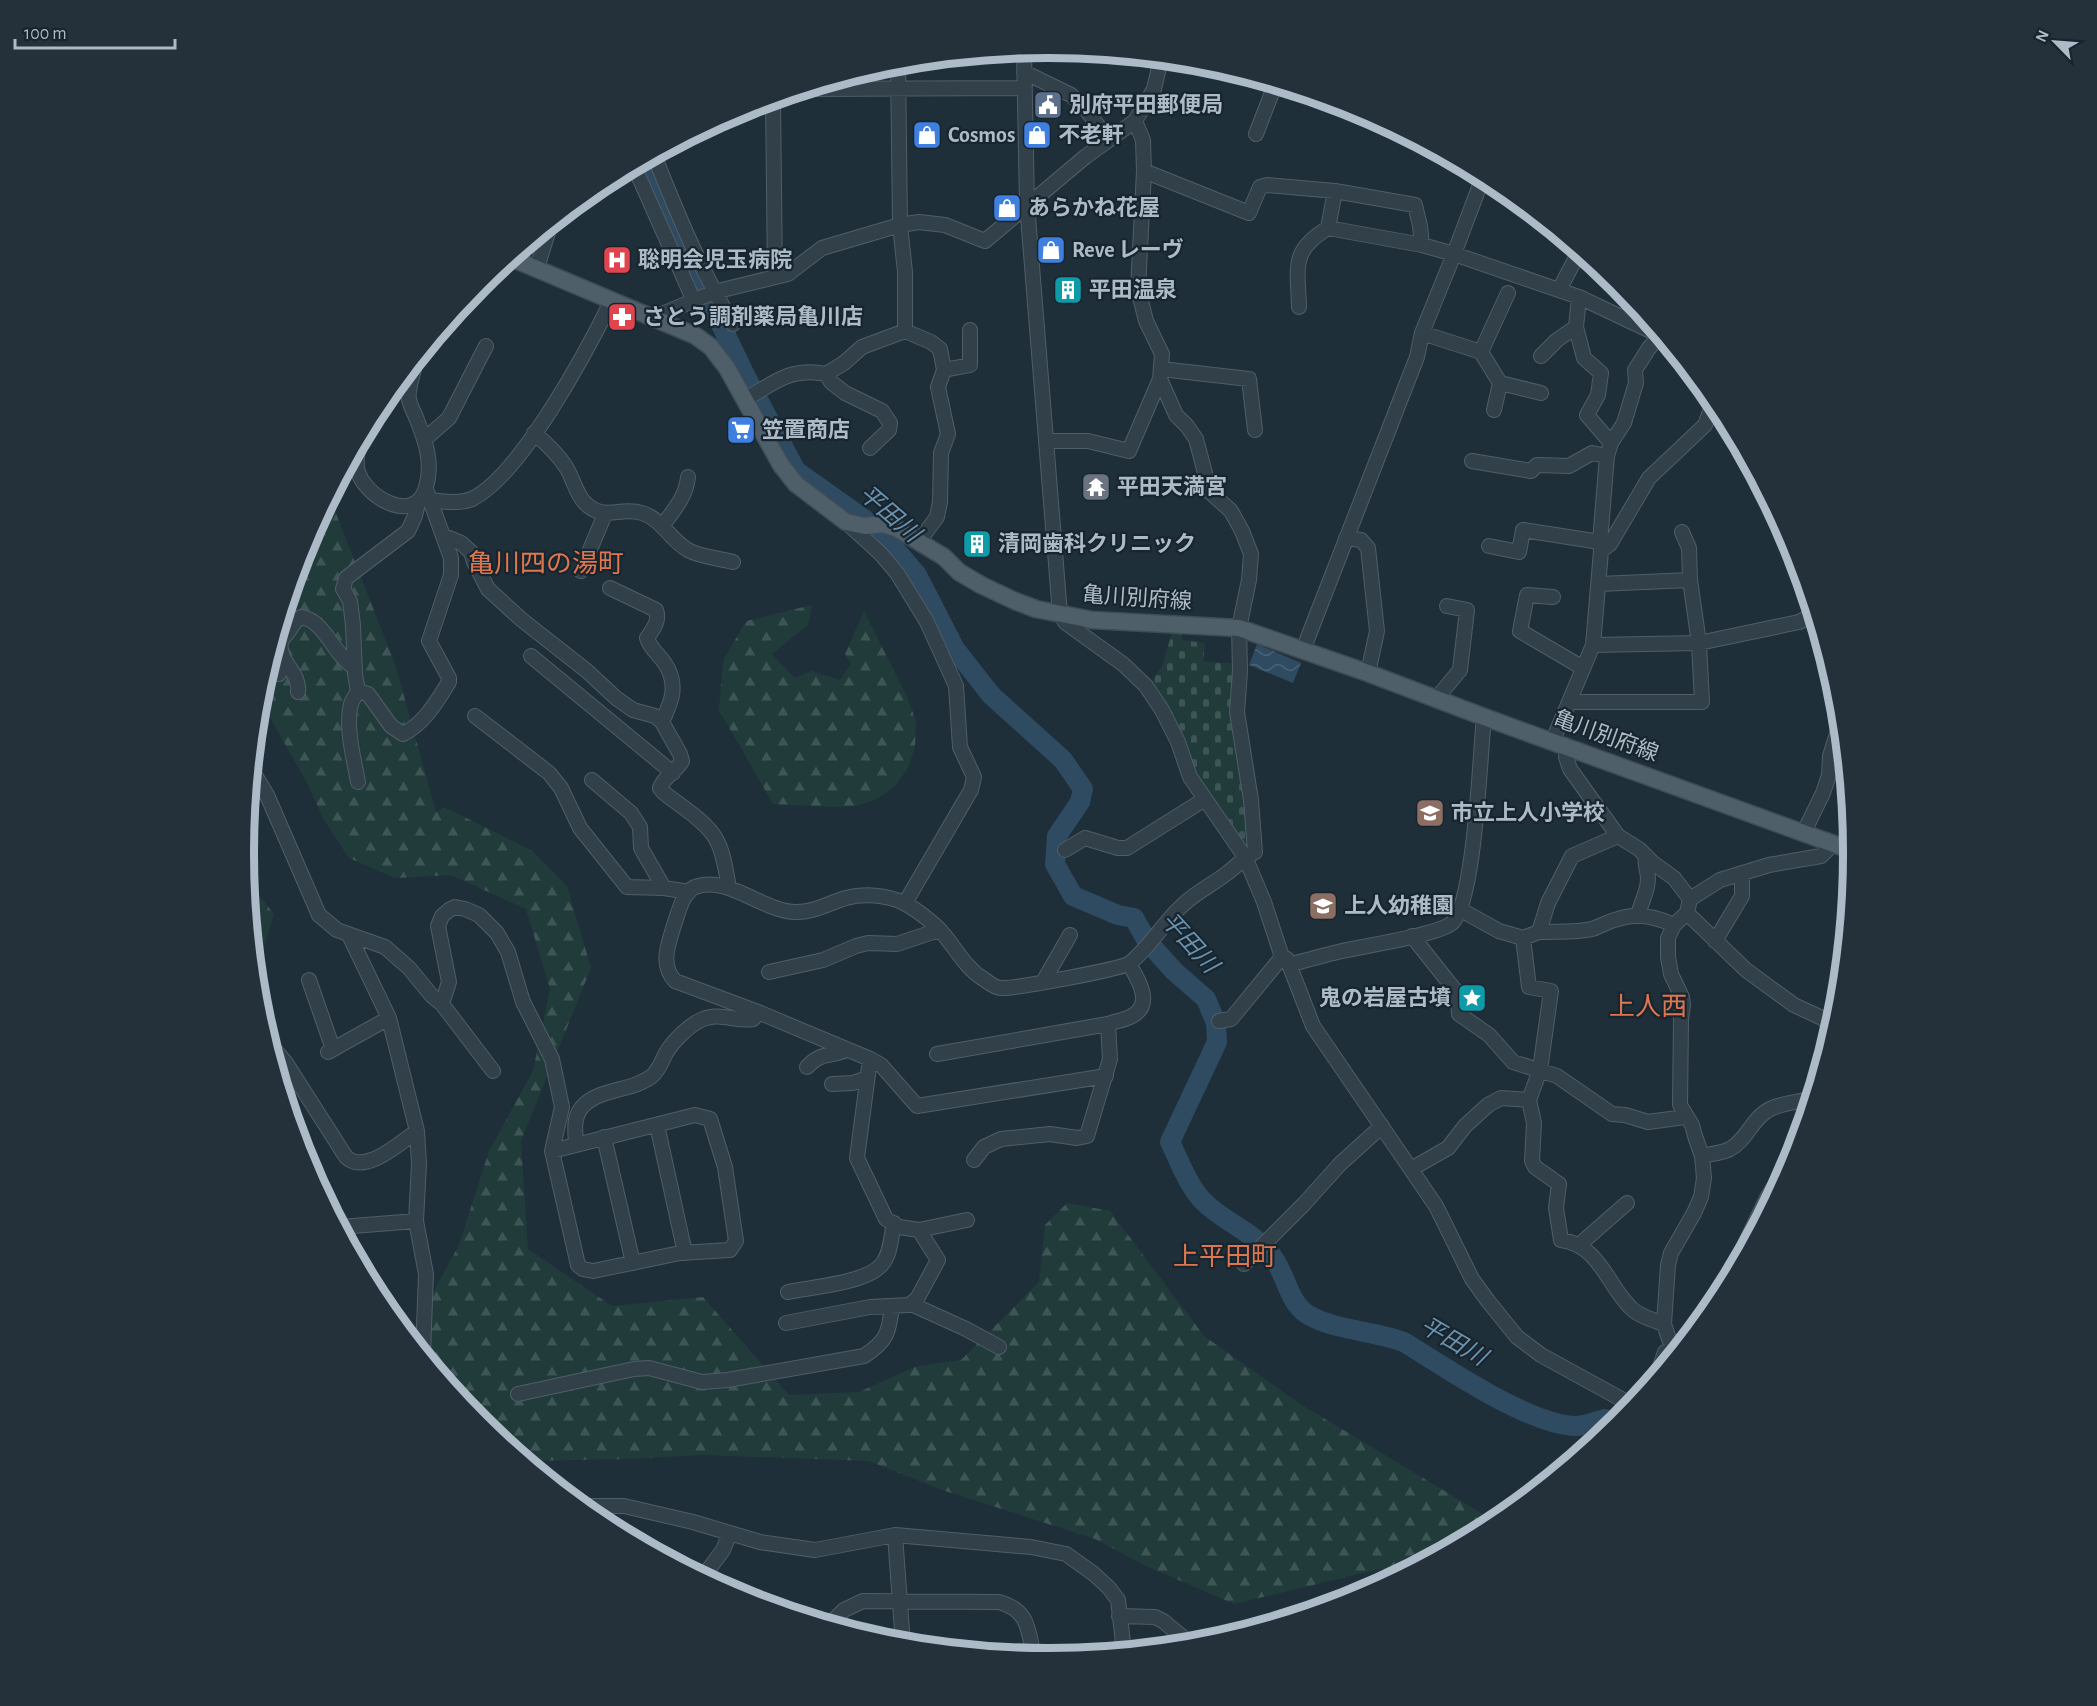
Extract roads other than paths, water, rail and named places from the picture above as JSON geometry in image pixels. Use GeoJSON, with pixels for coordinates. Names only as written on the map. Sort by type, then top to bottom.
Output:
{"type":"FeatureCollection","features":[{"type":"Feature","properties":{"kind":"main road","name":"亀川別府線"},"geometry":{"type":"LineString","coordinates":[[519,261],[696,336],[711,347],[753,395],[781,465],[796,484],[846,522],[865,526],[883,524],[896,528],[944,557],[959,572],[981,585],[1036,609],[1092,620],[1239,628],[1843,845]]}},
{"type":"Feature","properties":{"kind":"street"},"geometry":{"type":"LineString","coordinates":[[1024,59],[1027,204],[1060,614],[1066,622],[1123,664],[1146,686],[1162,710],[1178,742],[1191,777],[1245,857],[1313,1026],[1436,1206],[1472,1279],[1517,1337],[1542,1354],[1624,1400]]}},
{"type":"Feature","properties":{"kind":"street"},"geometry":{"type":"LineString","coordinates":[[655,317],[714,292],[788,274],[822,248],[900,225],[918,222],[945,225],[985,241],[1027,204],[1108,140],[1135,122],[1154,89],[1159,66]]}},
{"type":"Feature","properties":{"kind":"street"},"geometry":{"type":"LineString","coordinates":[[1024,72],[1071,95],[1086,109],[1108,140]]}},
{"type":"Feature","properties":{"kind":"street"},"geometry":{"type":"LineString","coordinates":[[898,73],[900,225],[905,272],[905,331]]}},
{"type":"Feature","properties":{"kind":"street"},"geometry":{"type":"LineString","coordinates":[[833,89],[1024,88]]}},
{"type":"Feature","properties":{"kind":"street"},"geometry":{"type":"LineString","coordinates":[[1256,134],[1272,92]]}},
{"type":"Feature","properties":{"kind":"street"},"geometry":{"type":"LineString","coordinates":[[773,108],[775,277]]}},
{"type":"Feature","properties":{"kind":"street"},"geometry":{"type":"LineString","coordinates":[[1047,441],[1088,441],[1129,451],[1160,374],[1162,354],[1146,321],[1138,289],[1144,171],[1143,140],[1135,122]]}},
{"type":"Feature","properties":{"kind":"street"},"geometry":{"type":"LineString","coordinates":[[657,162],[714,292],[732,324]]}},
{"type":"Feature","properties":{"kind":"street"},"geometry":{"type":"LineString","coordinates":[[1144,171],[1249,213],[1260,187],[1267,185],[1335,191],[1415,205],[1422,245]]}},
{"type":"Feature","properties":{"kind":"street"},"geometry":{"type":"LineString","coordinates":[[637,173],[697,299]]}},
{"type":"Feature","properties":{"kind":"street"},"geometry":{"type":"LineString","coordinates":[[1303,650],[1417,357],[1422,333],[1480,186]]}},
{"type":"Feature","properties":{"kind":"street"},"geometry":{"type":"LineString","coordinates":[[1328,228],[1335,191]]}},
{"type":"Feature","properties":{"kind":"street"},"geometry":{"type":"LineString","coordinates":[[1299,307],[1297,263],[1303,247],[1314,236],[1328,228],[1422,245],[1454,254],[1579,297],[1645,328]]}},
{"type":"Feature","properties":{"kind":"street"},"geometry":{"type":"LineString","coordinates":[[537,268],[546,239]]}},
{"type":"Feature","properties":{"kind":"street"},"geometry":{"type":"LineString","coordinates":[[1559,290],[1576,260]]}},
{"type":"Feature","properties":{"kind":"street"},"geometry":{"type":"LineString","coordinates":[[1481,352],[1508,293]]}},
{"type":"Feature","properties":{"kind":"street"},"geometry":{"type":"LineString","coordinates":[[1579,297],[1576,327],[1584,357],[1602,373],[1598,395],[1587,415],[1609,450]]}},
{"type":"Feature","properties":{"kind":"street"},"geometry":{"type":"LineString","coordinates":[[357,461],[357,469],[368,488],[384,501],[405,507],[425,497],[451,502],[470,500],[482,493],[511,464],[534,433],[593,340],[612,300]]}},
{"type":"Feature","properties":{"kind":"street"},"geometry":{"type":"LineString","coordinates":[[1541,356],[1557,340],[1576,327]]}},
{"type":"Feature","properties":{"kind":"street"},"geometry":{"type":"LineString","coordinates":[[944,370],[970,364],[970,330]]}},
{"type":"Feature","properties":{"kind":"street"},"geometry":{"type":"LineString","coordinates":[[753,395],[785,376],[810,371],[826,374],[844,363],[862,347],[905,331],[931,342],[940,349],[944,370],[938,387],[948,434],[941,453],[940,502],[937,517],[919,541]]}},
{"type":"Feature","properties":{"kind":"street"},"geometry":{"type":"LineString","coordinates":[[1422,333],[1481,352],[1500,383],[1494,410]]}},
{"type":"Feature","properties":{"kind":"street"},"geometry":{"type":"LineString","coordinates":[[1655,340],[1635,370],[1636,383],[1624,423],[1609,450],[1593,645],[1569,702],[1560,743],[1570,769],[1618,836],[1639,849],[1653,864],[1674,878],[1688,906],[1715,940],[1770,989],[1794,1005],[1825,1021]]}},
{"type":"Feature","properties":{"kind":"street"},"geometry":{"type":"LineString","coordinates":[[425,439],[449,418],[486,346]]}},
{"type":"Feature","properties":{"kind":"street"},"geometry":{"type":"LineString","coordinates":[[826,374],[831,382],[845,393],[882,411],[890,423],[889,430],[870,448]]}},
{"type":"Feature","properties":{"kind":"street"},"geometry":{"type":"LineString","coordinates":[[1160,374],[1249,379],[1255,430]]}},
{"type":"Feature","properties":{"kind":"street"},"geometry":{"type":"LineString","coordinates":[[1106,1077],[916,1106],[881,1065],[870,1059],[758,1012],[675,981],[667,973],[667,949],[680,908],[693,888],[720,885],[763,905],[794,912],[817,909],[846,898],[862,895],[891,898],[905,903],[939,930],[972,972],[990,984],[999,988],[1043,982],[1129,963],[1185,902],[1254,852],[1251,800],[1237,712],[1240,671],[1239,628],[1249,580],[1251,554],[1231,511],[1210,492],[1196,439],[1176,415],[1160,374]]}},
{"type":"Feature","properties":{"kind":"street"},"geometry":{"type":"LineString","coordinates":[[358,782],[350,723],[351,703],[358,691],[350,601],[344,589],[346,578],[408,531],[425,497],[430,467],[425,439],[408,398],[412,377]]}},
{"type":"Feature","properties":{"kind":"street"},"geometry":{"type":"LineString","coordinates":[[1500,383],[1541,393]]}},
{"type":"Feature","properties":{"kind":"street"},"geometry":{"type":"LineString","coordinates":[[1489,546],[1519,552],[1523,530],[1600,547],[1610,544],[1648,478],[1705,424],[1709,413]]}},
{"type":"Feature","properties":{"kind":"street"},"geometry":{"type":"LineString","coordinates":[[534,433],[556,453],[567,468],[583,501],[593,510],[604,514],[626,510],[641,513],[657,519],[674,540],[690,551],[733,562]]}},
{"type":"Feature","properties":{"kind":"street"},"geometry":{"type":"LineString","coordinates":[[1472,460],[1531,471],[1537,465],[1569,466],[1592,453],[1609,450]]}},
{"type":"Feature","properties":{"kind":"street"},"geometry":{"type":"LineString","coordinates":[[662,526],[680,502],[687,488],[688,477]]}},
{"type":"Feature","properties":{"kind":"street"},"geometry":{"type":"LineString","coordinates":[[358,691],[368,694],[391,726],[403,734],[431,710],[449,682],[429,641],[451,575],[451,558],[444,536],[425,497]]}},
{"type":"Feature","properties":{"kind":"street"},"geometry":{"type":"LineString","coordinates":[[581,571],[604,514]]}},
{"type":"Feature","properties":{"kind":"street"},"geometry":{"type":"LineString","coordinates":[[846,522],[881,554],[897,573],[927,622],[956,686],[960,747],[974,777],[971,790],[905,903]]}},
{"type":"Feature","properties":{"kind":"street"},"geometry":{"type":"LineString","coordinates":[[1569,702],[1702,702],[1699,643],[1689,580],[1689,548],[1682,532]]}},
{"type":"Feature","properties":{"kind":"street"},"geometry":{"type":"LineString","coordinates":[[444,536],[461,543],[471,552],[489,589],[522,620],[587,671],[616,698],[633,710],[655,716],[662,722],[682,761],[678,770],[663,781],[660,788],[713,834],[724,861],[729,888]]}},
{"type":"Feature","properties":{"kind":"street"},"geometry":{"type":"LineString","coordinates":[[1346,538],[1361,540],[1368,548],[1377,631],[1368,673]]}},
{"type":"Feature","properties":{"kind":"street"},"geometry":{"type":"LineString","coordinates":[[1599,584],[1689,580]]}},
{"type":"Feature","properties":{"kind":"street"},"geometry":{"type":"LineString","coordinates":[[610,588],[656,610],[659,616],[647,638],[665,664],[673,681],[672,700],[662,722]]}},
{"type":"Feature","properties":{"kind":"street"},"geometry":{"type":"LineString","coordinates":[[1552,597],[1527,595],[1520,631],[1583,668]]}},
{"type":"Feature","properties":{"kind":"street"},"geometry":{"type":"LineString","coordinates":[[1436,699],[1460,670],[1467,610],[1447,606]]}},
{"type":"Feature","properties":{"kind":"street"},"geometry":{"type":"LineString","coordinates":[[283,639],[294,621],[301,617],[314,621],[345,662],[355,668]]}},
{"type":"Feature","properties":{"kind":"street"},"geometry":{"type":"LineString","coordinates":[[1593,645],[1699,643],[1799,622],[1807,618]]}},
{"type":"Feature","properties":{"kind":"street"},"geometry":{"type":"LineString","coordinates":[[281,649],[294,673],[299,686],[298,692]]}},
{"type":"Feature","properties":{"kind":"street"},"geometry":{"type":"LineString","coordinates":[[531,656],[673,773]]}},
{"type":"Feature","properties":{"kind":"street"},"geometry":{"type":"LineString","coordinates":[[475,716],[549,773],[561,788],[580,828],[627,888],[663,888],[689,892]]}},
{"type":"Feature","properties":{"kind":"street"},"geometry":{"type":"LineString","coordinates":[[1219,1021],[1231,1019],[1286,961],[1434,931],[1452,923],[1461,910],[1468,880],[1484,717]]}},
{"type":"Feature","properties":{"kind":"street"},"geometry":{"type":"LineString","coordinates":[[1804,832],[1829,775],[1830,756],[1835,740]]}},
{"type":"Feature","properties":{"kind":"street"},"geometry":{"type":"LineString","coordinates":[[258,780],[267,795],[320,915],[336,930],[385,947],[409,968],[432,996],[442,1004],[493,1071]]}},
{"type":"Feature","properties":{"kind":"street"},"geometry":{"type":"LineString","coordinates":[[592,780],[631,813],[640,827],[641,848],[663,888]]}},
{"type":"Feature","properties":{"kind":"street"},"geometry":{"type":"LineString","coordinates":[[1065,850],[1085,838],[1118,848],[1127,848],[1205,799]]}},
{"type":"Feature","properties":{"kind":"street"},"geometry":{"type":"LineString","coordinates":[[1539,932],[1548,903],[1572,856],[1618,836]]}},
{"type":"Feature","properties":{"kind":"street"},"geometry":{"type":"LineString","coordinates":[[1675,1342],[1669,1339],[1664,1324],[1668,1265],[1671,1253],[1701,1197],[1704,1178],[1702,1156],[1692,1125],[1685,1117],[1680,1105],[1683,1005],[1682,997],[1671,974],[1668,938],[1674,925],[1688,906],[1720,880],[1769,865],[1821,856],[1843,848]]}},
{"type":"Feature","properties":{"kind":"street"},"geometry":{"type":"LineString","coordinates":[[1638,916],[1647,889],[1648,877],[1644,865],[1646,855]]}},
{"type":"Feature","properties":{"kind":"street"},"geometry":{"type":"LineString","coordinates":[[1715,940],[1742,896],[1742,873]]}},
{"type":"Feature","properties":{"kind":"street"},"geometry":{"type":"LineString","coordinates":[[442,1004],[449,982],[438,938],[438,926],[442,916],[455,907],[479,915],[497,933],[508,952],[524,1002],[552,1059],[562,1107],[552,1151],[578,1265],[583,1269],[593,1271],[685,1253],[730,1250],[734,1246],[736,1241],[725,1167],[710,1119],[695,1115],[552,1151]]}},
{"type":"Feature","properties":{"kind":"street"},"geometry":{"type":"LineString","coordinates":[[1461,910],[1499,931],[1523,938],[1539,932],[1592,929],[1621,917],[1638,916],[1659,919],[1674,925]]}},
{"type":"Feature","properties":{"kind":"street"},"geometry":{"type":"LineString","coordinates":[[770,972],[823,960],[868,943],[897,944],[939,930]]}},
{"type":"Feature","properties":{"kind":"street"},"geometry":{"type":"LineString","coordinates":[[349,935],[389,1018],[417,1131],[419,1164],[416,1221],[426,1274],[423,1343]]}},
{"type":"Feature","properties":{"kind":"street"},"geometry":{"type":"LineString","coordinates":[[1043,982],[1070,935]]}},
{"type":"Feature","properties":{"kind":"street"},"geometry":{"type":"LineString","coordinates":[[1412,936],[1458,994],[1459,1014],[1489,1035],[1513,1062],[1566,1081],[1599,1107],[1612,1114],[1625,1115],[1648,1122],[1685,1117]]}},
{"type":"Feature","properties":{"kind":"street"},"geometry":{"type":"LineString","coordinates":[[1523,938],[1529,987],[1551,991],[1540,1070],[1529,1100],[1534,1123],[1532,1161],[1535,1167],[1559,1184],[1556,1208],[1561,1240],[1580,1245],[1598,1261],[1631,1309],[1664,1324]]}},
{"type":"Feature","properties":{"kind":"street"},"geometry":{"type":"LineString","coordinates":[[937,1054],[1108,1024],[1131,1017],[1138,1011],[1142,1001],[1140,984],[1129,963]]}},
{"type":"Feature","properties":{"kind":"street"},"geometry":{"type":"LineString","coordinates":[[309,980],[331,1051],[389,1018]]}},
{"type":"Feature","properties":{"kind":"street"},"geometry":{"type":"LineString","coordinates":[[576,1144],[574,1124],[583,1105],[595,1098],[650,1078],[657,1071],[674,1042],[703,1019],[717,1015],[742,1020],[753,1019],[758,1012]]}},
{"type":"Feature","properties":{"kind":"street"},"geometry":{"type":"LineString","coordinates":[[974,1160],[984,1147],[1001,1139],[1050,1134],[1077,1138],[1087,1136],[1110,1059],[1108,1024]]}},
{"type":"Feature","properties":{"kind":"street"},"geometry":{"type":"LineString","coordinates":[[807,1067],[819,1056],[846,1050]]}},
{"type":"Feature","properties":{"kind":"street"},"geometry":{"type":"LineString","coordinates":[[280,1056],[352,1163],[360,1163],[382,1156],[417,1131]]}},
{"type":"Feature","properties":{"kind":"street"},"geometry":{"type":"LineString","coordinates":[[870,1059],[861,1136],[856,1158],[886,1219],[899,1227],[919,1230],[967,1220]]}},
{"type":"Feature","properties":{"kind":"street"},"geometry":{"type":"LineString","coordinates":[[832,1084],[853,1083],[867,1078]]}},
{"type":"Feature","properties":{"kind":"street"},"geometry":{"type":"LineString","coordinates":[[1411,1169],[1448,1148],[1466,1126],[1488,1105],[1501,1098],[1529,1100]]}},
{"type":"Feature","properties":{"kind":"street"},"geometry":{"type":"LineString","coordinates":[[1702,1156],[1729,1150],[1739,1143],[1757,1117],[1770,1108],[1804,1100]]}},
{"type":"Feature","properties":{"kind":"street"},"geometry":{"type":"LineString","coordinates":[[657,1125],[685,1253]]}},
{"type":"Feature","properties":{"kind":"street"},"geometry":{"type":"LineString","coordinates":[[1244,1264],[1340,1164],[1382,1126]]}},
{"type":"Feature","properties":{"kind":"street"},"geometry":{"type":"LineString","coordinates":[[604,1137],[633,1263]]}},
{"type":"Feature","properties":{"kind":"street"},"geometry":{"type":"LineString","coordinates":[[1580,1245],[1627,1203]]}},
{"type":"Feature","properties":{"kind":"street"},"geometry":{"type":"LineString","coordinates":[[348,1226],[416,1221]]}},
{"type":"Feature","properties":{"kind":"street"},"geometry":{"type":"LineString","coordinates":[[788,1292],[857,1278],[874,1271],[882,1265],[887,1256],[894,1223]]}},
{"type":"Feature","properties":{"kind":"street"},"geometry":{"type":"LineString","coordinates":[[911,1304],[917,1299],[938,1260],[919,1230]]}},
{"type":"Feature","properties":{"kind":"street"},"geometry":{"type":"LineString","coordinates":[[786,1323],[870,1307],[911,1304],[999,1347]]}},
{"type":"Feature","properties":{"kind":"street"},"geometry":{"type":"LineString","coordinates":[[518,1394],[634,1369],[649,1368],[702,1382],[728,1380],[864,1356],[880,1346],[888,1330],[892,1306]]}},
{"type":"Feature","properties":{"kind":"street"},"geometry":{"type":"LineString","coordinates":[[596,1506],[624,1506],[693,1522],[760,1542],[816,1550],[895,1535],[1031,1547],[1065,1554],[1080,1562],[1109,1587],[1118,1600],[1123,1644]]}},
{"type":"Feature","properties":{"kind":"street"},"geometry":{"type":"LineString","coordinates":[[708,1571],[723,1550],[730,1533]]}},
{"type":"Feature","properties":{"kind":"street"},"geometry":{"type":"LineString","coordinates":[[895,1535],[902,1633]]}},
{"type":"Feature","properties":{"kind":"street"},"geometry":{"type":"LineString","coordinates":[[836,1618],[844,1610],[863,1601],[999,1602],[1012,1606],[1022,1615],[1031,1647]]}},
{"type":"Feature","properties":{"kind":"street"},"geometry":{"type":"LineString","coordinates":[[1119,1616],[1155,1617],[1164,1621],[1181,1636]]}},
{"type":"Feature","properties":{"kind":"water"},"geometry":{"type":"Polygon","coordinates":[[[1257,644],[1301,663],[1293,683],[1249,665],[1257,644]]]}},
{"type":"Feature","properties":{"kind":"waterway","name":"平田川"},"geometry":{"type":"LineString","coordinates":[[648,167],[745,375],[796,471],[864,519],[888,541],[917,575],[955,649],[991,695],[1063,760],[1083,789],[1080,802],[1057,836],[1055,864],[1073,896],[1118,915],[1134,918],[1147,941],[1174,971],[1206,999],[1216,1023],[1217,1042],[1170,1142],[1189,1182],[1199,1196],[1212,1209],[1265,1248],[1277,1263],[1295,1302],[1307,1314],[1329,1324],[1404,1342],[1487,1393],[1555,1423],[1578,1426],[1605,1419]]}},
{"type":"Feature","properties":{"kind":"place","name":"別府平田郵便局"},"geometry":{"type":"Point","coordinates":[1048,105]}},
{"type":"Feature","properties":{"kind":"place","name":"Cosmos"},"geometry":{"type":"Point","coordinates":[927,135]}},
{"type":"Feature","properties":{"kind":"place","name":"不老軒"},"geometry":{"type":"Point","coordinates":[1037,135]}},
{"type":"Feature","properties":{"kind":"place","name":"あらかね花屋"},"geometry":{"type":"Point","coordinates":[1007,208]}},
{"type":"Feature","properties":{"kind":"place","name":"Reve レーヴ"},"geometry":{"type":"Point","coordinates":[1051,250]}},
{"type":"Feature","properties":{"kind":"place","name":"聡明会児玉病院"},"geometry":{"type":"Point","coordinates":[617,260]}},
{"type":"Feature","properties":{"kind":"place","name":"平田温泉"},"geometry":{"type":"Point","coordinates":[1068,290]}},
{"type":"Feature","properties":{"kind":"place","name":"さとう調剤薬局亀川店"},"geometry":{"type":"Point","coordinates":[622,317]}},
{"type":"Feature","properties":{"kind":"place","name":"笠置商店"},"geometry":{"type":"Point","coordinates":[741,430]}},
{"type":"Feature","properties":{"kind":"place","name":"平田天満宮"},"geometry":{"type":"Point","coordinates":[1096,487]}},
{"type":"Feature","properties":{"kind":"place","name":"清岡歯科クリニック"},"geometry":{"type":"Point","coordinates":[977,544]}},
{"type":"Feature","properties":{"kind":"place","name":"市立上人小学校"},"geometry":{"type":"Point","coordinates":[1430,813]}},
{"type":"Feature","properties":{"kind":"place","name":"上人幼稚園"},"geometry":{"type":"Point","coordinates":[1323,906]}},
{"type":"Feature","properties":{"kind":"place","name":"鬼の岩屋古墳"},"geometry":{"type":"Point","coordinates":[1472,998]}},
{"type":"Feature","properties":{"kind":"district","name":"亀川四の湯町"},"geometry":{"type":"Point","coordinates":[546,564]}},
{"type":"Feature","properties":{"kind":"district","name":"上人西"},"geometry":{"type":"Point","coordinates":[1648,1007]}},
{"type":"Feature","properties":{"kind":"district","name":"上平田町"},"geometry":{"type":"Point","coordinates":[1225,1257]}}]}
